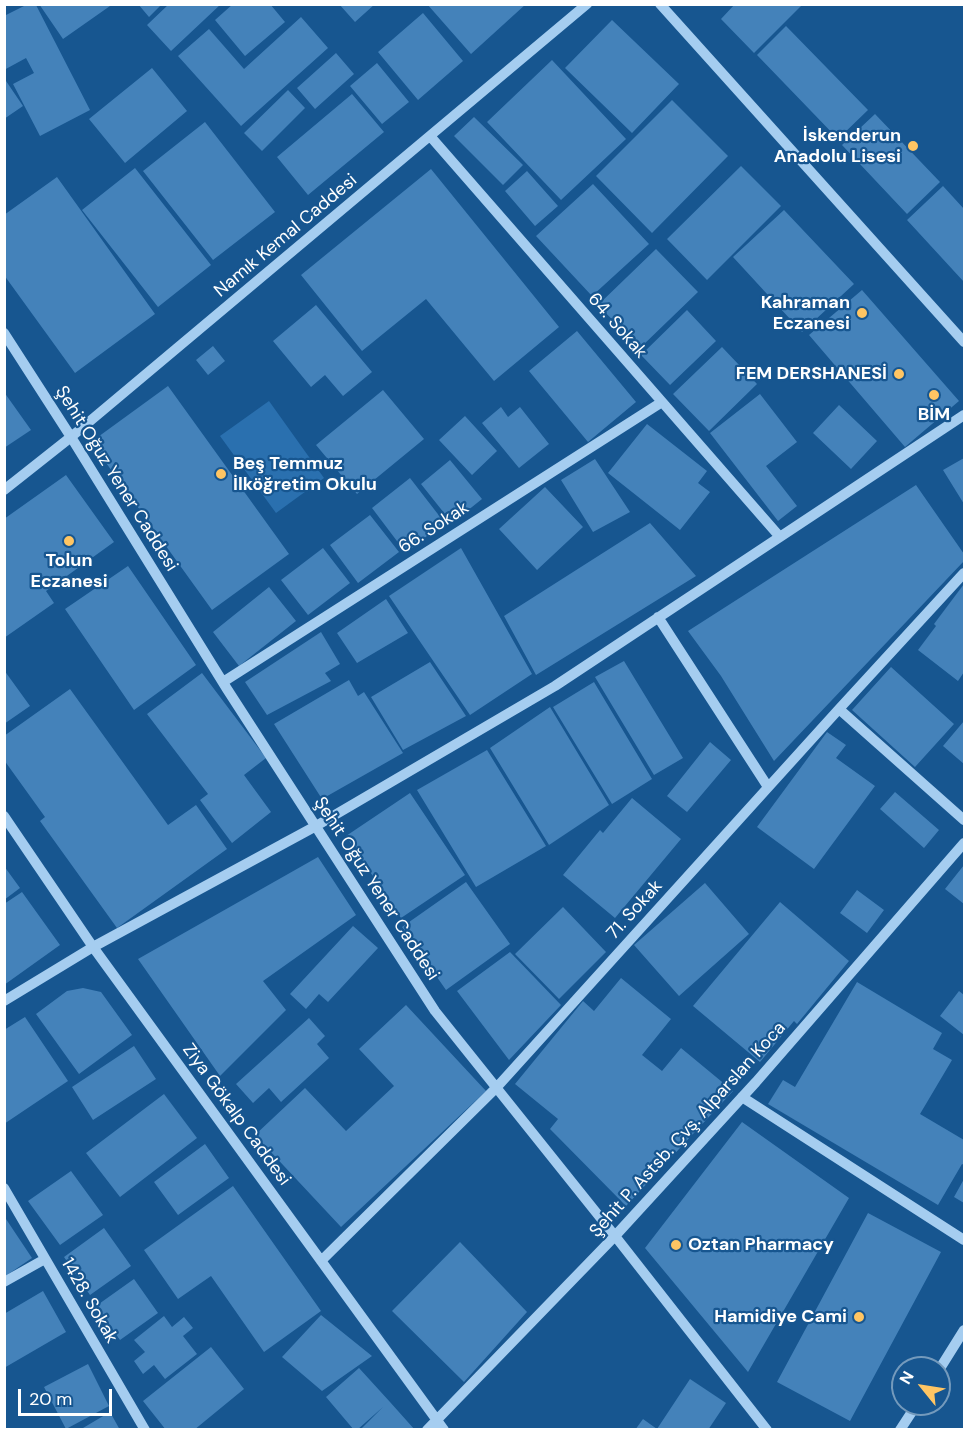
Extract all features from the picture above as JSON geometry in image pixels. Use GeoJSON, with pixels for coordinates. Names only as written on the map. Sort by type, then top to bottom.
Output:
{"type":"FeatureCollection","features":[{"type":"Feature","properties":{"kind":"street","name":"Namık Kemal Caddesi"},"geometry":{"type":"LineString","coordinates":[[4,490],[71,437],[587,4]]}},
{"type":"Feature","properties":{"kind":"street"},"geometry":{"type":"LineString","coordinates":[[660,4],[964,342]]}},
{"type":"Feature","properties":{"kind":"street","name":"64. Sokak"},"geometry":{"type":"LineString","coordinates":[[430,136],[780,537]]}},
{"type":"Feature","properties":{"kind":"street","name":"Şehit Oğuz Yener Caddesi"},"geometry":{"type":"LineString","coordinates":[[4,333],[223,682],[435,1011],[767,1430]]}},
{"type":"Feature","properties":{"kind":"street","name":"66. Sokak"},"geometry":{"type":"LineString","coordinates":[[223,682],[662,402]]}},
{"type":"Feature","properties":{"kind":"street"},"geometry":{"type":"LineString","coordinates":[[4,1001],[93,947],[316,826],[555,686],[964,415]]}},
{"type":"Feature","properties":{"kind":"street","name":"71. Sokak"},"geometry":{"type":"LineString","coordinates":[[321,1261],[497,1087],[964,573]]}},
{"type":"Feature","properties":{"kind":"street"},"geometry":{"type":"LineString","coordinates":[[658,617],[768,787]]}},
{"type":"Feature","properties":{"kind":"street"},"geometry":{"type":"LineString","coordinates":[[839,709],[964,820]]}},
{"type":"Feature","properties":{"kind":"street","name":"Ziya Gökalp Caddesi"},"geometry":{"type":"LineString","coordinates":[[4,816],[93,947],[444,1430]]}},
{"type":"Feature","properties":{"kind":"street","name":"Şehit P. Astsb. Çvş. Alparslan Koca"},"geometry":{"type":"LineString","coordinates":[[427,1430],[615,1236],[742,1097],[964,843]]}},
{"type":"Feature","properties":{"kind":"street"},"geometry":{"type":"LineString","coordinates":[[742,1097],[964,1240]]}},
{"type":"Feature","properties":{"kind":"street","name":"1428. Sokak"},"geometry":{"type":"LineString","coordinates":[[4,1188],[145,1430]]}},
{"type":"Feature","properties":{"kind":"street"},"geometry":{"type":"LineString","coordinates":[[4,1282],[45,1259]]}},
{"type":"Feature","properties":{"kind":"street"},"geometry":{"type":"LineString","coordinates":[[948,1356],[964,1330]]}},
{"type":"Feature","properties":{"kind":"street"},"geometry":{"type":"LineString","coordinates":[[900,1430],[909,1416]]}},
{"type":"Feature","properties":{"kind":"shaded area"},"geometry":{"type":"Polygon","coordinates":[[[269,401],[324,478],[276,513],[220,436],[269,401]]]}},
{"type":"Feature","properties":{"kind":"building"},"geometry":{"type":"Polygon","coordinates":[[[39,4],[109,4],[110,6],[63,39],[39,4]]]}},
{"type":"Feature","properties":{"kind":"building"},"geometry":{"type":"Polygon","coordinates":[[[138,4],[162,4],[149,17],[138,4]]]}},
{"type":"Feature","properties":{"kind":"building"},"geometry":{"type":"Polygon","coordinates":[[[169,4],[221,4],[171,51],[147,25],[169,4]]]}},
{"type":"Feature","properties":{"kind":"building"},"geometry":{"type":"Polygon","coordinates":[[[233,4],[270,4],[285,22],[245,56],[215,20],[233,4]]]}},
{"type":"Feature","properties":{"kind":"building"},"geometry":{"type":"Polygon","coordinates":[[[339,4],[375,4],[355,22],[339,4]]]}},
{"type":"Feature","properties":{"kind":"building"},"geometry":{"type":"Polygon","coordinates":[[[427,4],[526,4],[471,54],[427,4]]]}},
{"type":"Feature","properties":{"kind":"building"},"geometry":{"type":"Polygon","coordinates":[[[735,4],[803,4],[754,53],[721,19],[735,4]]]}},
{"type":"Feature","properties":{"kind":"building"},"geometry":{"type":"Polygon","coordinates":[[[26,5],[36,5],[90,110],[40,136],[13,84],[34,73],[26,58],[4,70],[4,16],[26,5]]]}},
{"type":"Feature","properties":{"kind":"building"},"geometry":{"type":"Polygon","coordinates":[[[423,13],[463,61],[418,100],[378,52],[423,13]]]}},
{"type":"Feature","properties":{"kind":"building"},"geometry":{"type":"Polygon","coordinates":[[[301,17],[328,48],[241,126],[178,56],[209,29],[244,69],[301,17]]]}},
{"type":"Feature","properties":{"kind":"building"},"geometry":{"type":"Polygon","coordinates":[[[612,20],[679,84],[632,133],[565,68],[612,20]]]}},
{"type":"Feature","properties":{"kind":"building"},"geometry":{"type":"Polygon","coordinates":[[[786,26],[868,110],[838,139],[757,55],[786,26]]]}},
{"type":"Feature","properties":{"kind":"building"},"geometry":{"type":"Polygon","coordinates":[[[336,53],[354,74],[315,109],[297,88],[336,53]]]}},
{"type":"Feature","properties":{"kind":"building"},"geometry":{"type":"Polygon","coordinates":[[[552,60],[626,139],[561,200],[487,122],[552,60]]]}},
{"type":"Feature","properties":{"kind":"building"},"geometry":{"type":"Polygon","coordinates":[[[377,63],[409,102],[382,124],[350,86],[377,63]]]}},
{"type":"Feature","properties":{"kind":"building"},"geometry":{"type":"Polygon","coordinates":[[[152,68],[187,111],[125,163],[89,119],[152,68]]]}},
{"type":"Feature","properties":{"kind":"building"},"geometry":{"type":"Polygon","coordinates":[[[4,78],[23,106],[4,119],[4,78]]]}},
{"type":"Feature","properties":{"kind":"building"},"geometry":{"type":"Polygon","coordinates":[[[288,90],[305,108],[262,151],[244,133],[288,90]]]}},
{"type":"Feature","properties":{"kind":"building"},"geometry":{"type":"Polygon","coordinates":[[[352,94],[384,132],[308,195],[277,157],[352,94]]]}},
{"type":"Feature","properties":{"kind":"building"},"geometry":{"type":"Polygon","coordinates":[[[672,100],[728,156],[652,233],[596,176],[672,100]]]}},
{"type":"Feature","properties":{"kind":"building"},"geometry":{"type":"Polygon","coordinates":[[[875,114],[940,182],[907,214],[842,145],[875,114]]]}},
{"type":"Feature","properties":{"kind":"building"},"geometry":{"type":"Polygon","coordinates":[[[474,117],[523,165],[503,185],[454,136],[474,117]]]}},
{"type":"Feature","properties":{"kind":"building"},"geometry":{"type":"Polygon","coordinates":[[[205,122],[275,212],[213,260],[143,171],[205,122]]]}},
{"type":"Feature","properties":{"kind":"building"},"geometry":{"type":"Polygon","coordinates":[[[741,166],[781,206],[707,280],[667,239],[741,166]]]}},
{"type":"Feature","properties":{"kind":"building"},"geometry":{"type":"Polygon","coordinates":[[[135,168],[211,265],[158,307],[82,210],[135,168]]]}},
{"type":"Feature","properties":{"kind":"building"},"geometry":{"type":"Polygon","coordinates":[[[431,169],[559,327],[494,381],[426,299],[362,351],[301,275],[431,169]]]}},
{"type":"Feature","properties":{"kind":"building"},"geometry":{"type":"Polygon","coordinates":[[[527,171],[558,206],[535,226],[505,191],[527,171]]]}},
{"type":"Feature","properties":{"kind":"building"},"geometry":{"type":"Polygon","coordinates":[[[57,177],[155,314],[75,373],[4,275],[4,215],[57,177]]]}},
{"type":"Feature","properties":{"kind":"building"},"geometry":{"type":"Polygon","coordinates":[[[593,184],[649,244],[592,296],[536,236],[593,184]]]}},
{"type":"Feature","properties":{"kind":"building"},"geometry":{"type":"Polygon","coordinates":[[[943,186],[964,209],[964,282],[907,220],[943,186]]]}},
{"type":"Feature","properties":{"kind":"building"},"geometry":{"type":"Polygon","coordinates":[[[784,210],[854,284],[802,332],[733,257],[784,210]]]}},
{"type":"Feature","properties":{"kind":"building"},"geometry":{"type":"Polygon","coordinates":[[[656,249],[698,292],[640,348],[598,305],[656,249]]]}},
{"type":"Feature","properties":{"kind":"building"},"geometry":{"type":"Polygon","coordinates":[[[862,290],[959,401],[905,447],[809,335],[862,290]]]}},
{"type":"Feature","properties":{"kind":"building"},"geometry":{"type":"Polygon","coordinates":[[[316,305],[372,372],[343,396],[325,375],[311,387],[273,341],[316,305]]]}},
{"type":"Feature","properties":{"kind":"building"},"geometry":{"type":"Polygon","coordinates":[[[687,310],[716,341],[670,385],[641,355],[687,310]]]}},
{"type":"Feature","properties":{"kind":"building"},"geometry":{"type":"Polygon","coordinates":[[[577,331],[636,402],[588,442],[529,371],[577,331]]]}},
{"type":"Feature","properties":{"kind":"building"},"geometry":{"type":"Polygon","coordinates":[[[213,346],[225,361],[208,375],[196,360],[213,346]]]}},
{"type":"Feature","properties":{"kind":"building"},"geometry":{"type":"Polygon","coordinates":[[[722,347],[757,384],[709,431],[673,394],[722,347]]]}},
{"type":"Feature","properties":{"kind":"building"},"geometry":{"type":"Polygon","coordinates":[[[168,386],[289,554],[212,610],[91,442],[168,386]]]}},
{"type":"Feature","properties":{"kind":"building"},"geometry":{"type":"Polygon","coordinates":[[[383,390],[424,439],[357,494],[316,445],[383,390]]]}},
{"type":"Feature","properties":{"kind":"building"},"geometry":{"type":"Polygon","coordinates":[[[4,392],[31,430],[4,448],[4,392]]]}},
{"type":"Feature","properties":{"kind":"building"},"geometry":{"type":"Polygon","coordinates":[[[760,394],[797,442],[766,466],[797,506],[778,521],[710,433],[760,394]]]}},
{"type":"Feature","properties":{"kind":"building"},"geometry":{"type":"Polygon","coordinates":[[[839,405],[877,441],[851,469],[813,433],[839,405]]]}},
{"type":"Feature","properties":{"kind":"building"},"geometry":{"type":"Polygon","coordinates":[[[501,407],[508,417],[520,407],[549,444],[519,468],[482,423],[501,407]]]}},
{"type":"Feature","properties":{"kind":"building"},"geometry":{"type":"Polygon","coordinates":[[[465,416],[497,451],[472,475],[439,440],[465,416]]]}},
{"type":"Feature","properties":{"kind":"building"},"geometry":{"type":"Polygon","coordinates":[[[647,424],[707,471],[698,483],[710,492],[680,530],[608,473],[647,424]]]}},
{"type":"Feature","properties":{"kind":"building"},"geometry":{"type":"Polygon","coordinates":[[[964,458],[964,504],[943,470],[964,458]]]}},
{"type":"Feature","properties":{"kind":"building"},"geometry":{"type":"Polygon","coordinates":[[[595,459],[630,512],[593,532],[561,480],[595,459]]]}},
{"type":"Feature","properties":{"kind":"building"},"geometry":{"type":"Polygon","coordinates":[[[450,460],[482,499],[452,523],[421,484],[450,460]]]}},
{"type":"Feature","properties":{"kind":"building"},"geometry":{"type":"Polygon","coordinates":[[[66,475],[114,542],[46,591],[54,603],[4,638],[4,519],[66,475]]]}},
{"type":"Feature","properties":{"kind":"building"},"geometry":{"type":"Polygon","coordinates":[[[410,478],[444,522],[406,553],[372,508],[410,478]]]}},
{"type":"Feature","properties":{"kind":"building"},"geometry":{"type":"Polygon","coordinates":[[[916,485],[964,554],[964,561],[774,761],[721,676],[688,631],[916,485]]]}},
{"type":"Feature","properties":{"kind":"building"},"geometry":{"type":"Polygon","coordinates":[[[545,487],[583,527],[537,570],[499,529],[545,487]]]}},
{"type":"Feature","properties":{"kind":"building"},"geometry":{"type":"Polygon","coordinates":[[[370,515],[399,552],[358,583],[330,545],[370,515]]]}},
{"type":"Feature","properties":{"kind":"building"},"geometry":{"type":"Polygon","coordinates":[[[650,523],[696,576],[536,675],[504,616],[650,523]]]}},
{"type":"Feature","properties":{"kind":"building"},"geometry":{"type":"Polygon","coordinates":[[[323,548],[350,583],[308,615],[281,580],[323,548]]]}},
{"type":"Feature","properties":{"kind":"building"},"geometry":{"type":"Polygon","coordinates":[[[461,548],[532,674],[470,715],[389,596],[461,548]]]}},
{"type":"Feature","properties":{"kind":"building"},"geometry":{"type":"Polygon","coordinates":[[[128,566],[196,665],[134,710],[65,609],[128,566]]]}},
{"type":"Feature","properties":{"kind":"building"},"geometry":{"type":"Polygon","coordinates":[[[964,584],[964,672],[958,681],[918,650],[964,584]]]}},
{"type":"Feature","properties":{"kind":"building"},"geometry":{"type":"Polygon","coordinates":[[[269,587],[296,621],[239,666],[213,632],[269,587]]]}},
{"type":"Feature","properties":{"kind":"building"},"geometry":{"type":"Polygon","coordinates":[[[386,599],[408,633],[357,663],[337,633],[386,599]]]}},
{"type":"Feature","properties":{"kind":"building"},"geometry":{"type":"Polygon","coordinates":[[[321,632],[340,664],[325,673],[331,681],[267,715],[245,682],[321,632]]]}},
{"type":"Feature","properties":{"kind":"building"},"geometry":{"type":"Polygon","coordinates":[[[624,661],[683,758],[654,775],[595,677],[624,661]]]}},
{"type":"Feature","properties":{"kind":"building"},"geometry":{"type":"Polygon","coordinates":[[[430,662],[466,716],[403,750],[371,697],[430,662]]]}},
{"type":"Feature","properties":{"kind":"building"},"geometry":{"type":"Polygon","coordinates":[[[891,667],[954,724],[915,767],[852,710],[891,667]]]}},
{"type":"Feature","properties":{"kind":"building"},"geometry":{"type":"Polygon","coordinates":[[[4,670],[30,706],[4,724],[4,670]]]}},
{"type":"Feature","properties":{"kind":"building"},"geometry":{"type":"Polygon","coordinates":[[[202,673],[266,758],[244,775],[271,812],[232,843],[200,800],[208,794],[147,714],[202,673]]]}},
{"type":"Feature","properties":{"kind":"building"},"geometry":{"type":"Polygon","coordinates":[[[349,680],[358,696],[364,692],[403,753],[322,799],[274,724],[349,680]]]}},
{"type":"Feature","properties":{"kind":"building"},"geometry":{"type":"Polygon","coordinates":[[[594,682],[652,779],[612,804],[553,707],[594,682]]]}},
{"type":"Feature","properties":{"kind":"building"},"geometry":{"type":"Polygon","coordinates":[[[70,689],[168,825],[196,805],[227,849],[117,928],[40,821],[45,817],[4,760],[4,736],[70,689]]]}},
{"type":"Feature","properties":{"kind":"building"},"geometry":{"type":"Polygon","coordinates":[[[550,707],[609,805],[549,845],[490,748],[550,707]]]}},
{"type":"Feature","properties":{"kind":"building"},"geometry":{"type":"Polygon","coordinates":[[[964,721],[964,764],[943,746],[964,721]]]}},
{"type":"Feature","properties":{"kind":"building"},"geometry":{"type":"Polygon","coordinates":[[[827,732],[846,745],[836,758],[875,786],[814,869],[757,827],[827,732]]]}},
{"type":"Feature","properties":{"kind":"building"},"geometry":{"type":"Polygon","coordinates":[[[710,742],[731,760],[687,812],[667,796],[710,742]]]}},
{"type":"Feature","properties":{"kind":"building"},"geometry":{"type":"Polygon","coordinates":[[[487,750],[546,846],[476,887],[417,790],[487,750]]]}},
{"type":"Feature","properties":{"kind":"building"},"geometry":{"type":"Polygon","coordinates":[[[895,792],[939,830],[924,848],[880,809],[895,792]]]}},
{"type":"Feature","properties":{"kind":"building"},"geometry":{"type":"Polygon","coordinates":[[[410,793],[465,875],[401,918],[346,836],[410,793]]]}},
{"type":"Feature","properties":{"kind":"building"},"geometry":{"type":"Polygon","coordinates":[[[632,798],[681,839],[615,918],[563,875],[600,830],[603,833],[632,798]]]}},
{"type":"Feature","properties":{"kind":"building"},"geometry":{"type":"Polygon","coordinates":[[[318,857],[356,915],[263,981],[286,1010],[220,1076],[138,959],[318,857]]]}},
{"type":"Feature","properties":{"kind":"building"},"geometry":{"type":"Polygon","coordinates":[[[964,865],[964,904],[945,889],[964,865]]]}},
{"type":"Feature","properties":{"kind":"building"},"geometry":{"type":"Polygon","coordinates":[[[4,866],[20,888],[4,900],[4,866]]]}},
{"type":"Feature","properties":{"kind":"building"},"geometry":{"type":"Polygon","coordinates":[[[466,882],[510,944],[446,990],[402,927],[466,882]]]}},
{"type":"Feature","properties":{"kind":"building"},"geometry":{"type":"Polygon","coordinates":[[[705,883],[749,934],[679,996],[634,945],[705,883]]]}},
{"type":"Feature","properties":{"kind":"building"},"geometry":{"type":"Polygon","coordinates":[[[857,890],[884,910],[867,933],[840,913],[857,890]]]}},
{"type":"Feature","properties":{"kind":"building"},"geometry":{"type":"Polygon","coordinates":[[[22,892],[60,945],[4,985],[4,904],[22,892]]]}},
{"type":"Feature","properties":{"kind":"building"},"geometry":{"type":"Polygon","coordinates":[[[780,902],[849,961],[797,1024],[794,1021],[760,1062],[693,1006],[780,902]]]}},
{"type":"Feature","properties":{"kind":"building"},"geometry":{"type":"Polygon","coordinates":[[[563,907],[606,952],[559,999],[515,954],[563,907]]]}},
{"type":"Feature","properties":{"kind":"building"},"geometry":{"type":"Polygon","coordinates":[[[353,926],[378,948],[328,1002],[319,994],[306,1009],[290,994],[353,926]]]}},
{"type":"Feature","properties":{"kind":"building"},"geometry":{"type":"Polygon","coordinates":[[[510,952],[561,1005],[509,1060],[457,991],[510,952]]]}},
{"type":"Feature","properties":{"kind":"building"},"geometry":{"type":"Polygon","coordinates":[[[621,978],[671,1019],[642,1055],[662,1071],[681,1048],[733,1091],[626,1206],[550,1129],[558,1119],[515,1084],[583,1001],[594,1011],[621,978]]]}},
{"type":"Feature","properties":{"kind":"building"},"geometry":{"type":"Polygon","coordinates":[[[857,982],[942,1033],[933,1049],[952,1060],[920,1114],[964,1140],[964,1165],[962,1164],[938,1205],[768,1104],[783,1080],[795,1087],[857,982]]]}},
{"type":"Feature","properties":{"kind":"building"},"geometry":{"type":"Polygon","coordinates":[[[83,988],[101,992],[132,1035],[79,1074],[36,1014],[67,991],[83,988]]]}},
{"type":"Feature","properties":{"kind":"building"},"geometry":{"type":"Polygon","coordinates":[[[959,991],[964,995],[964,1035],[940,1016],[959,991]]]}},
{"type":"Feature","properties":{"kind":"building"},"geometry":{"type":"Polygon","coordinates":[[[406,1005],[486,1091],[341,1227],[255,1135],[305,1088],[346,1131],[394,1086],[359,1049],[406,1005]]]}},
{"type":"Feature","properties":{"kind":"building"},"geometry":{"type":"Polygon","coordinates":[[[25,1017],[68,1081],[4,1124],[4,1030],[25,1017]]]}},
{"type":"Feature","properties":{"kind":"building"},"geometry":{"type":"Polygon","coordinates":[[[309,1018],[325,1036],[317,1044],[329,1058],[281,1102],[269,1088],[253,1103],[236,1084],[309,1018]]]}},
{"type":"Feature","properties":{"kind":"building"},"geometry":{"type":"Polygon","coordinates":[[[134,1046],[156,1079],[93,1120],[72,1087],[134,1046]]]}},
{"type":"Feature","properties":{"kind":"building"},"geometry":{"type":"Polygon","coordinates":[[[164,1094],[197,1138],[120,1197],[86,1153],[164,1094]]]}},
{"type":"Feature","properties":{"kind":"building"},"geometry":{"type":"Polygon","coordinates":[[[742,1122],[849,1198],[748,1372],[645,1248],[742,1122]]]}},
{"type":"Feature","properties":{"kind":"building"},"geometry":{"type":"Polygon","coordinates":[[[205,1144],[229,1178],[178,1215],[154,1182],[205,1144]]]}},
{"type":"Feature","properties":{"kind":"building"},"geometry":{"type":"Polygon","coordinates":[[[71,1171],[103,1215],[60,1245],[28,1201],[71,1171]]]}},
{"type":"Feature","properties":{"kind":"building"},"geometry":{"type":"Polygon","coordinates":[[[964,1179],[964,1203],[954,1197],[964,1179]]]}},
{"type":"Feature","properties":{"kind":"building"},"geometry":{"type":"Polygon","coordinates":[[[233,1186],[321,1311],[264,1352],[211,1276],[178,1299],[144,1250],[233,1186]]]}},
{"type":"Feature","properties":{"kind":"building","name":"Hamidiye Cami"},"geometry":{"type":"Polygon","coordinates":[[[868,1213],[941,1252],[850,1421],[777,1382],[868,1213]]]}},
{"type":"Feature","properties":{"kind":"building"},"geometry":{"type":"Polygon","coordinates":[[[4,1216],[32,1258],[4,1277],[4,1216]]]}},
{"type":"Feature","properties":{"kind":"building"},"geometry":{"type":"Polygon","coordinates":[[[104,1228],[131,1266],[90,1295],[64,1257],[104,1228]]]}},
{"type":"Feature","properties":{"kind":"building"},"geometry":{"type":"Polygon","coordinates":[[[460,1242],[527,1312],[464,1382],[392,1311],[460,1242]]]}},
{"type":"Feature","properties":{"kind":"building"},"geometry":{"type":"Polygon","coordinates":[[[134,1279],[158,1313],[120,1340],[96,1306],[134,1279]]]}},
{"type":"Feature","properties":{"kind":"building"},"geometry":{"type":"Polygon","coordinates":[[[43,1291],[66,1332],[4,1368],[4,1314],[43,1291]]]}},
{"type":"Feature","properties":{"kind":"building"},"geometry":{"type":"Polygon","coordinates":[[[321,1315],[372,1356],[322,1391],[282,1357],[321,1315]]]}},
{"type":"Feature","properties":{"kind":"building"},"geometry":{"type":"Polygon","coordinates":[[[164,1316],[172,1327],[184,1317],[193,1328],[183,1336],[197,1354],[165,1379],[154,1365],[143,1374],[134,1361],[145,1352],[134,1340],[164,1316]]]}},
{"type":"Feature","properties":{"kind":"building"},"geometry":{"type":"Polygon","coordinates":[[[211,1347],[244,1389],[194,1430],[166,1430],[143,1401],[211,1347]]]}},
{"type":"Feature","properties":{"kind":"building"},"geometry":{"type":"Polygon","coordinates":[[[88,1364],[109,1406],[66,1429],[44,1387],[88,1364]]]}},
{"type":"Feature","properties":{"kind":"building"},"geometry":{"type":"Polygon","coordinates":[[[359,1368],[415,1430],[360,1430],[383,1407],[357,1430],[354,1430],[326,1397],[359,1368]]]}},
{"type":"Feature","properties":{"kind":"building"},"geometry":{"type":"Polygon","coordinates":[[[690,1379],[726,1403],[708,1430],[635,1430],[643,1419],[657,1429],[690,1379]]]}},
{"type":"Feature","properties":{"kind":"building"},"geometry":{"type":"Polygon","coordinates":[[[110,1412],[120,1430],[84,1430],[83,1428],[110,1412]]]}},
{"type":"Feature","properties":{"kind":"place","name":"İskenderun Anadolu Lisesi"},"geometry":{"type":"Point","coordinates":[913,146]}},
{"type":"Feature","properties":{"kind":"place","name":"Kahraman Eczanesi"},"geometry":{"type":"Point","coordinates":[862,313]}},
{"type":"Feature","properties":{"kind":"place","name":"FEM DERSHANESİ"},"geometry":{"type":"Point","coordinates":[899,374]}},
{"type":"Feature","properties":{"kind":"place","name":"BİM"},"geometry":{"type":"Point","coordinates":[934,395]}},
{"type":"Feature","properties":{"kind":"place","name":"Beş Temmuz İlköğretim Okulu"},"geometry":{"type":"Point","coordinates":[221,474]}},
{"type":"Feature","properties":{"kind":"place","name":"Tolun Eczanesi"},"geometry":{"type":"Point","coordinates":[69,541]}},
{"type":"Feature","properties":{"kind":"place","name":"Oztan Pharmacy"},"geometry":{"type":"Point","coordinates":[676,1245]}},
{"type":"Feature","properties":{"kind":"place","name":"Hamidiye Cami"},"geometry":{"type":"Point","coordinates":[859,1317]}}]}
